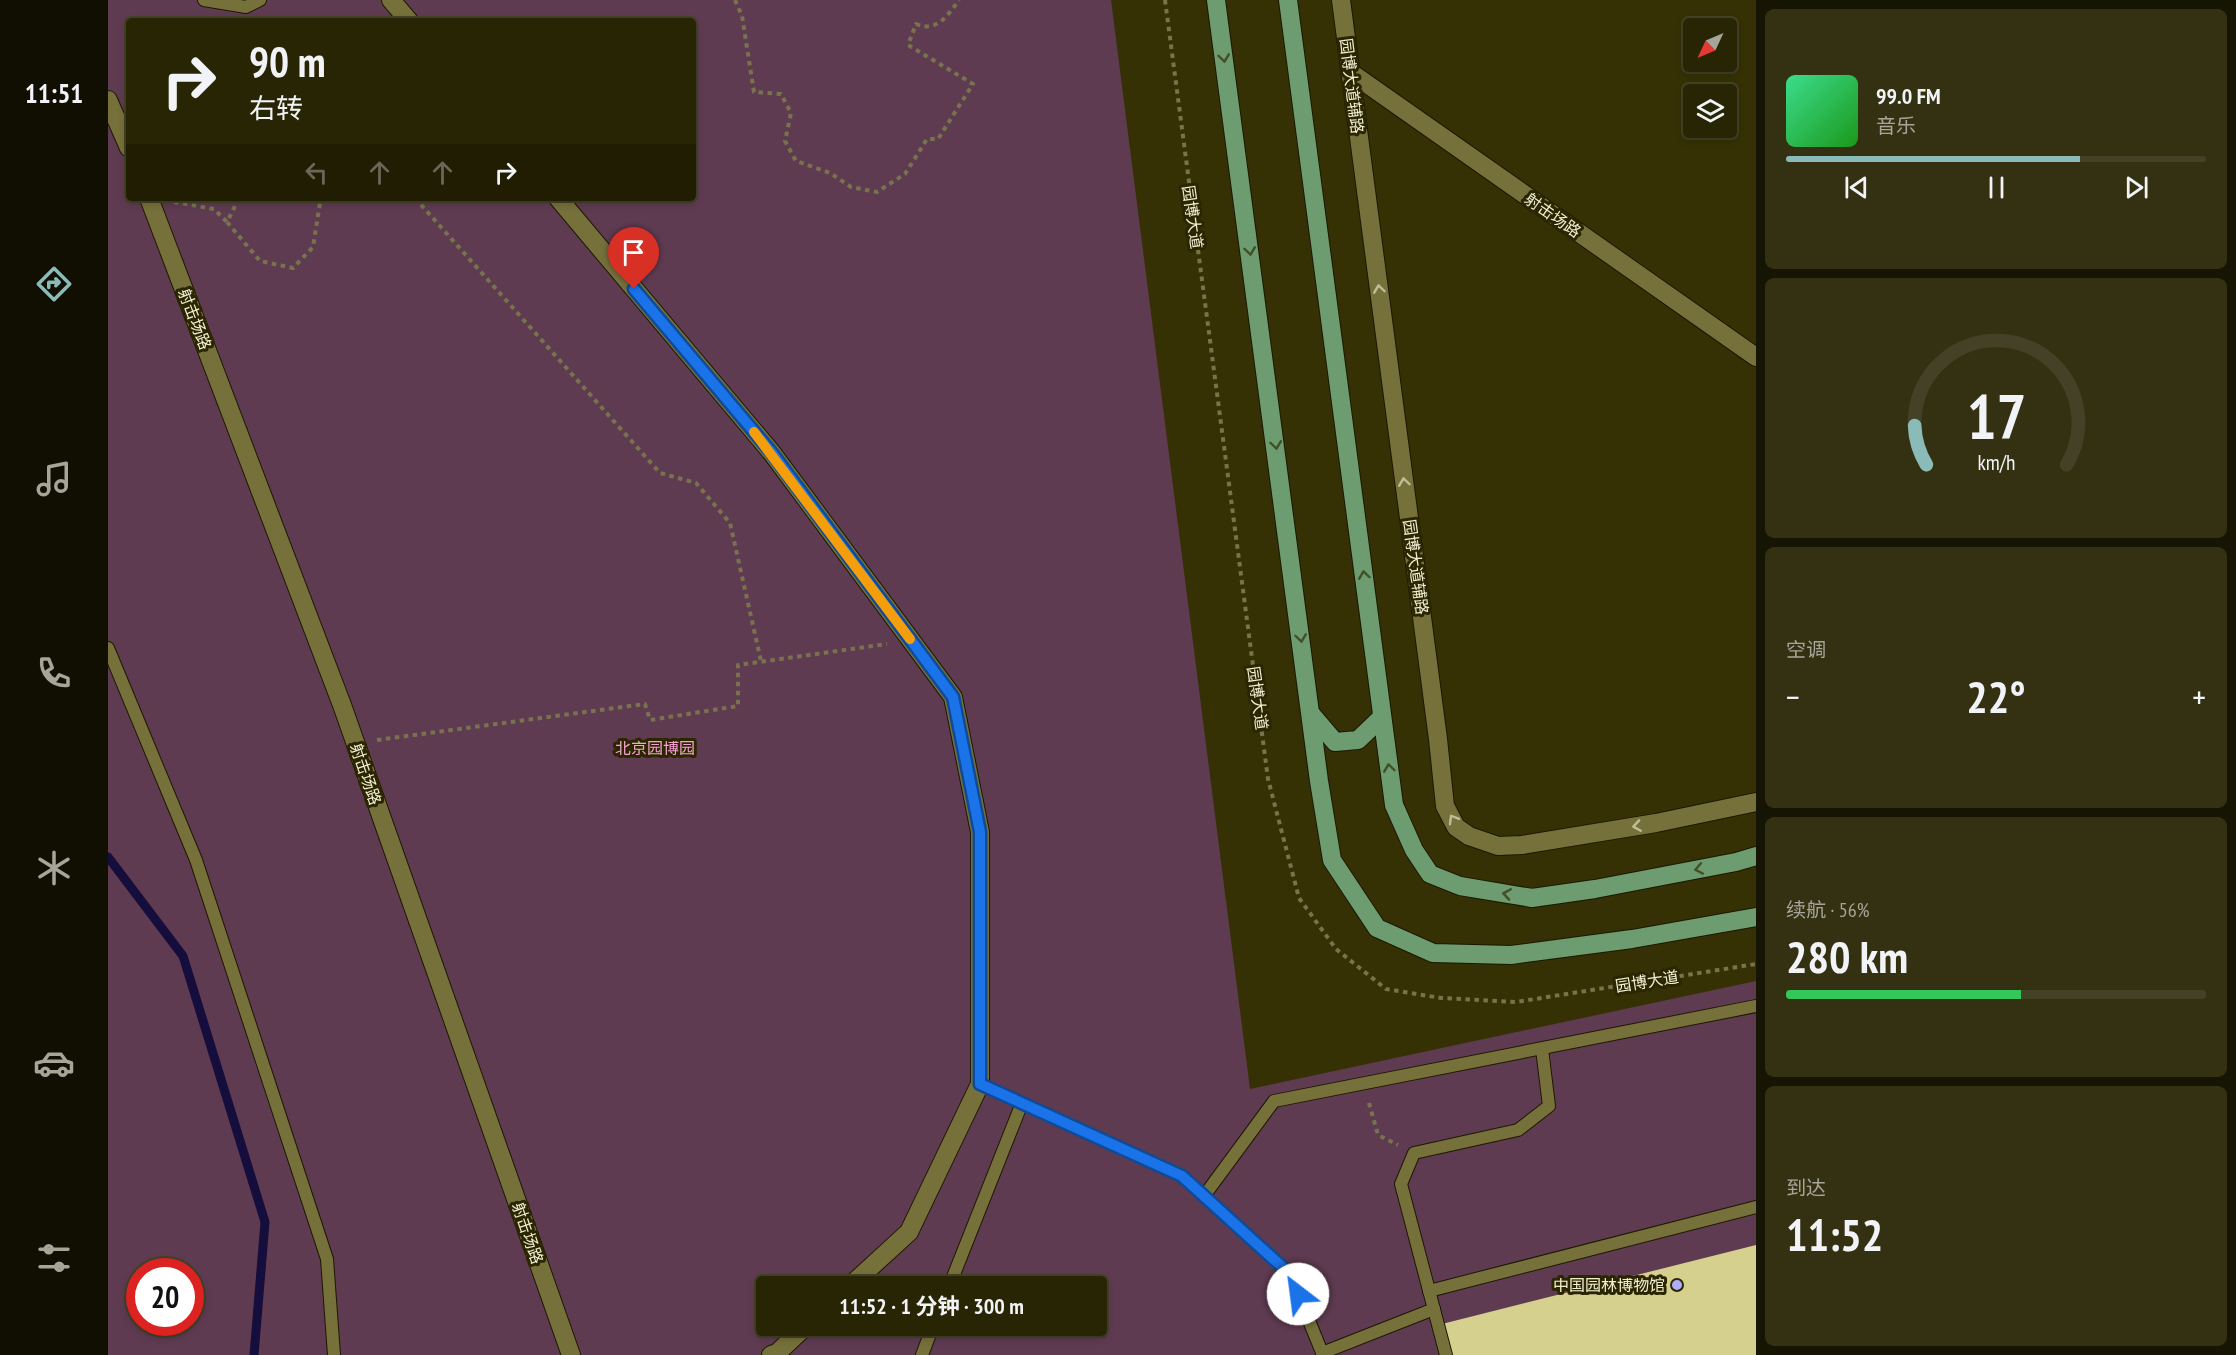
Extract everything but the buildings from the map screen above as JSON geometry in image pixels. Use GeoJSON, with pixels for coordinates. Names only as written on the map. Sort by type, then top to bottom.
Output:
{"type":"FeatureCollection","features":[{"type":"Feature","properties":{"kind":"main road"},"geometry":{"type":"LineString","coordinates":[[1216,0],[1332,860],[1377,928],[1432,953],[1510,955],[1632,939],[1756,917]]}},
{"type":"Feature","properties":{"kind":"main road"},"geometry":{"type":"LineString","coordinates":[[1288,0],[1394,805],[1414,850],[1430,874],[1460,886],[1532,898],[1606,887],[1736,862],[1756,856]]}},
{"type":"Feature","properties":{"kind":"main road"},"geometry":{"type":"LineString","coordinates":[[1312,715],[1335,742],[1358,740],[1382,717]]}},
{"type":"Feature","properties":{"kind":"street"},"geometry":{"type":"LineString","coordinates":[[391,0],[406,18]]}},
{"type":"Feature","properties":{"kind":"street","name":"园博大道辅路"},"geometry":{"type":"LineString","coordinates":[[1341,0],[1446,806],[1456,827],[1469,836],[1498,846],[1522,845],[1656,823],[1756,802]]}},
{"type":"Feature","properties":{"kind":"street","name":"射击场路"},"geometry":{"type":"LineString","coordinates":[[1350,72],[1756,357]]}},
{"type":"Feature","properties":{"kind":"street"},"geometry":{"type":"LineString","coordinates":[[108,100],[112,120],[126,143]]}},
{"type":"Feature","properties":{"kind":"street","name":"射击场路"},"geometry":{"type":"LineString","coordinates":[[150,201],[355,742],[571,1355]]}},
{"type":"Feature","properties":{"kind":"street"},"geometry":{"type":"LineString","coordinates":[[561,201],[772,453],[953,697],[980,832],[980,1084],[909,1232],[861,1276]]}},
{"type":"Feature","properties":{"kind":"street"},"geometry":{"type":"LineString","coordinates":[[776,1354],[796,1336]]}},
{"type":"Feature","properties":{"kind":"lane"},"geometry":{"type":"LineString","coordinates":[[204,0],[246,7],[260,0]]}},
{"type":"Feature","properties":{"kind":"lane"},"geometry":{"type":"LineString","coordinates":[[108,648],[196,860],[327,1259],[334,1355]]}},
{"type":"Feature","properties":{"kind":"lane"},"geometry":{"type":"LineString","coordinates":[[1204,1196],[1274,1101],[1756,1006]]}},
{"type":"Feature","properties":{"kind":"lane"},"geometry":{"type":"LineString","coordinates":[[1446,1355],[1401,1184],[1414,1153],[1518,1130],[1549,1107],[1542,1049]]}},
{"type":"Feature","properties":{"kind":"lane"},"geometry":{"type":"LineString","coordinates":[[980,1084],[1182,1176],[1290,1274],[1323,1354],[1434,1308]]}},
{"type":"Feature","properties":{"kind":"lane"},"geometry":{"type":"LineString","coordinates":[[953,1276],[1022,1103]]}},
{"type":"Feature","properties":{"kind":"lane"},"geometry":{"type":"LineString","coordinates":[[1429,1291],[1756,1207]]}},
{"type":"Feature","properties":{"kind":"lane"},"geometry":{"type":"LineString","coordinates":[[922,1355],[929,1336]]}},
{"type":"Feature","properties":{"kind":"path"},"geometry":{"type":"LineString","coordinates":[[735,0],[742,16],[754,92],[781,94],[791,113],[785,141],[796,161],[830,173],[851,187],[877,192],[905,174],[927,139],[938,139],[973,84],[908,45],[916,24],[925,28],[942,23],[959,0]]}},
{"type":"Feature","properties":{"kind":"path","name":"园博大道"},"geometry":{"type":"LineString","coordinates":[[1165,0],[1269,779],[1299,898],[1336,949],[1386,989],[1441,998],[1516,1002],[1756,964]]}},
{"type":"Feature","properties":{"kind":"path"},"geometry":{"type":"LineString","coordinates":[[167,201],[214,209],[260,261],[293,268],[314,247],[320,203]]}},
{"type":"Feature","properties":{"kind":"path"},"geometry":{"type":"LineString","coordinates":[[227,222],[237,201]]}},
{"type":"Feature","properties":{"kind":"path"},"geometry":{"type":"LineString","coordinates":[[418,201],[660,473],[696,483],[730,523],[761,661]]}},
{"type":"Feature","properties":{"kind":"path"},"geometry":{"type":"LineString","coordinates":[[355,742],[645,704],[650,720],[738,706],[738,665],[911,641]]}},
{"type":"Feature","properties":{"kind":"path"},"geometry":{"type":"LineString","coordinates":[[1364,1083],[1378,1135],[1414,1153]]}},
{"type":"Feature","properties":{"kind":"green space","name":"北京园博园"},"geometry":{"type":"Polygon","coordinates":[[[108,0],[1111,0],[1250,1089],[1756,981],[1756,1355],[108,1355],[108,0]]]}},
{"type":"Feature","properties":{"kind":"waterway"},"geometry":{"type":"LineString","coordinates":[[108,857],[183,956],[265,1222],[254,1355]]}},
{"type":"Feature","properties":{"kind":"slow traffic"},"geometry":{"type":"LineString","coordinates":[[754,432],[910,639]]}},
{"type":"Feature","properties":{"kind":"place","name":"中国园林博物馆"},"geometry":{"type":"Point","coordinates":[1677,1285]}},
{"type":"Feature","properties":{"kind":"route"},"geometry":{"type":"LineString","coordinates":[[634,289],[772,453],[953,697],[980,832],[980,1084],[1182,1176],[1290,1274],[1298,1294]]}}]}
